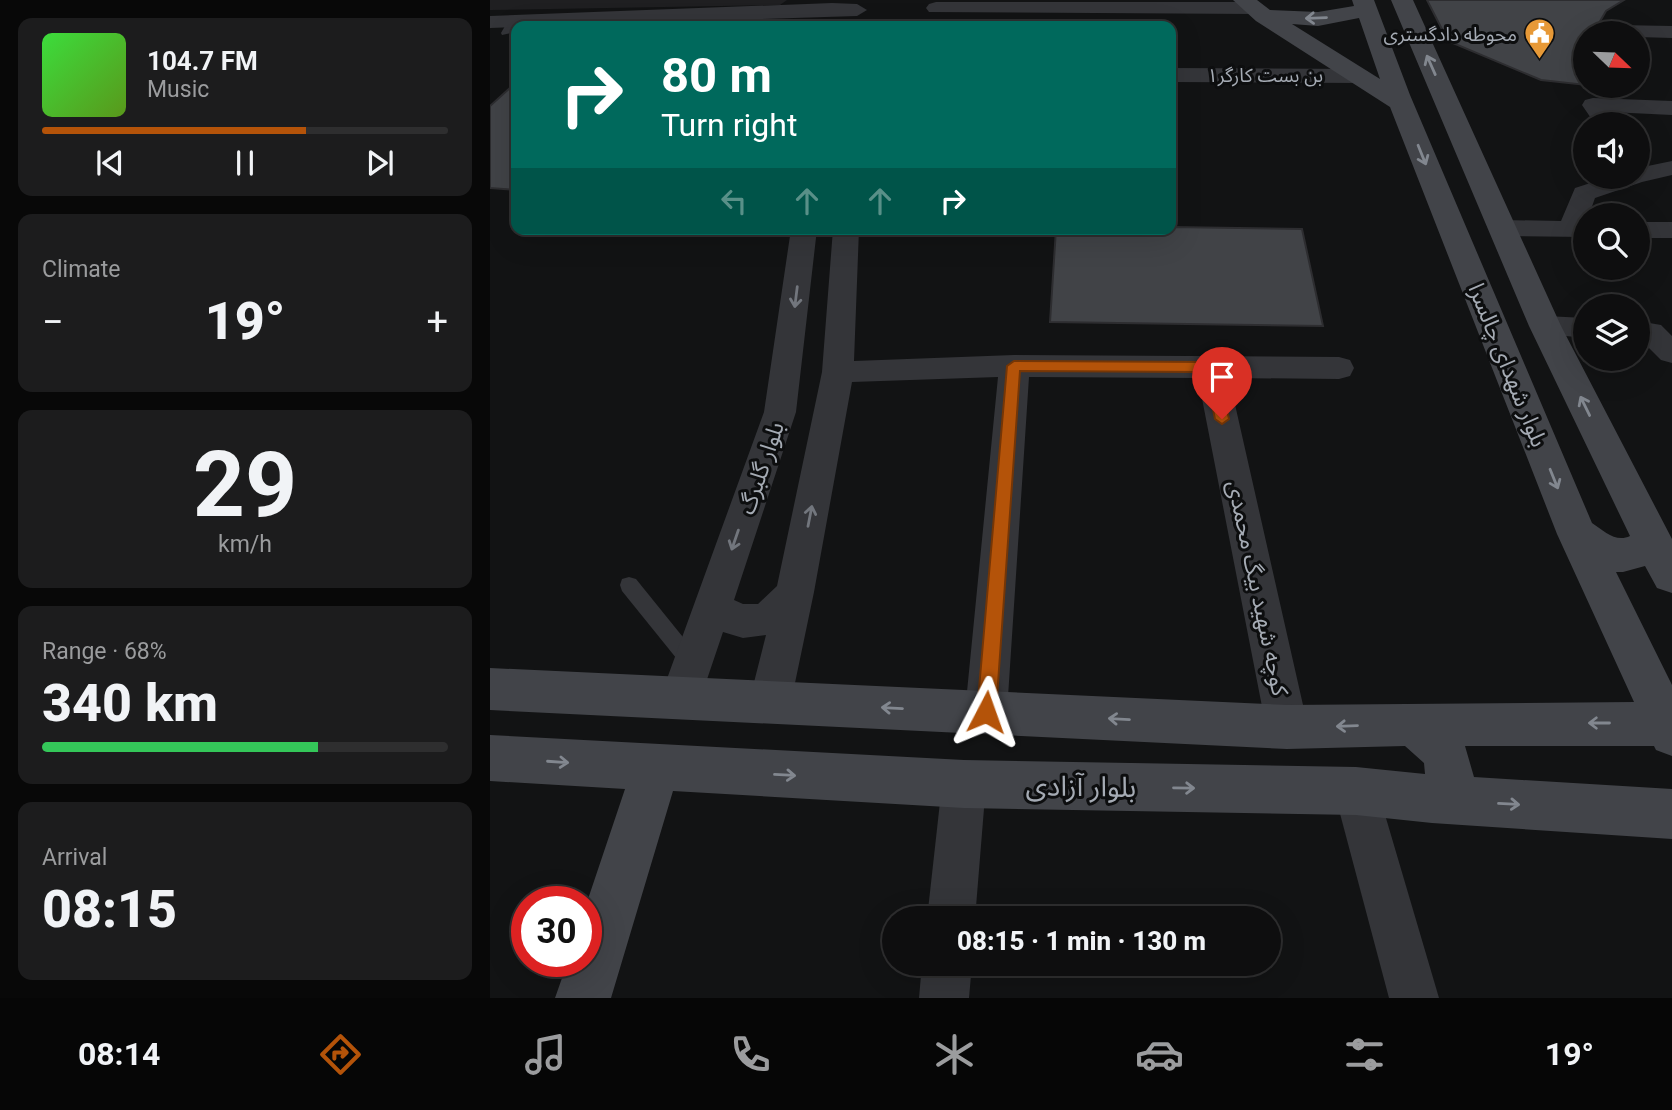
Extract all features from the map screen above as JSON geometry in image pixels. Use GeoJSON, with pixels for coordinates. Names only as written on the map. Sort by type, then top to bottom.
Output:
{"type":"FeatureCollection","features":[{"type":"Feature","properties":{"kind":"main road","name":"بلوار شهدای چالسرا"},"geometry":{"type":"LineString","coordinates":[[1402,0],[1545,326],[1672,576]]}},
{"type":"Feature","properties":{"kind":"main road","name":"بلوار شهدای چالسرا"},"geometry":{"type":"LineString","coordinates":[[1365,5],[1401,103],[1577,534],[1670,727]]}},
{"type":"Feature","properties":{"kind":"main road"},"geometry":{"type":"LineString","coordinates":[[1254,8],[1318,19],[1365,5]]}},
{"type":"Feature","properties":{"kind":"main road"},"geometry":{"type":"LineString","coordinates":[[1254,8],[1401,103]]}},
{"type":"Feature","properties":{"kind":"main road"},"geometry":{"type":"LineString","coordinates":[[1577,534],[1600,550],[1620,556],[1638,555],[1652,541]]}},
{"type":"Feature","properties":{"kind":"main road"},"geometry":{"type":"LineString","coordinates":[[490,689],[686,681],[770,702],[1287,727],[1411,724],[1670,727]]}},
{"type":"Feature","properties":{"kind":"main road"},"geometry":{"type":"LineString","coordinates":[[1411,724],[1436,738],[1450,762],[1450,787],[1432,799]]}},
{"type":"Feature","properties":{"kind":"main road","name":"بلوار آزادی"},"geometry":{"type":"LineString","coordinates":[[490,758],[964,784],[1356,791],[1432,799],[1672,814]]}},
{"type":"Feature","properties":{"kind":"main road"},"geometry":{"type":"LineString","coordinates":[[602,939],[656,768]]}},
{"type":"Feature","properties":{"kind":"main road"},"geometry":{"type":"LineString","coordinates":[[583,998],[590,977]]}},
{"type":"Feature","properties":{"kind":"street"},"geometry":{"type":"LineString","coordinates":[[936,8],[1254,8]]}},
{"type":"Feature","properties":{"kind":"street"},"geometry":{"type":"LineString","coordinates":[[620,21],[857,12]]}},
{"type":"Feature","properties":{"kind":"street"},"geometry":{"type":"LineString","coordinates":[[1650,32],[1672,32]]}},
{"type":"Feature","properties":{"kind":"street","name":"بن بست کارگر۱"},"geometry":{"type":"LineString","coordinates":[[1176,75],[1359,76]]}},
{"type":"Feature","properties":{"kind":"street"},"geometry":{"type":"LineString","coordinates":[[1598,112],[1593,105],[1672,108]]}},
{"type":"Feature","properties":{"kind":"street"},"geometry":{"type":"LineString","coordinates":[[1650,171],[1672,168]]}},
{"type":"Feature","properties":{"kind":"street"},"geometry":{"type":"LineString","coordinates":[[1582,203],[1584,192],[1593,189]]}},
{"type":"Feature","properties":{"kind":"street"},"geometry":{"type":"LineString","coordinates":[[1502,228],[1573,229]]}},
{"type":"Feature","properties":{"kind":"street"},"geometry":{"type":"LineString","coordinates":[[1650,230],[1672,230]]}},
{"type":"Feature","properties":{"kind":"street","name":"بلوار گلبرگ"},"geometry":{"type":"LineString","coordinates":[[686,681],[780,412],[803,235]]}},
{"type":"Feature","properties":{"kind":"street"},"geometry":{"type":"LineString","coordinates":[[770,702],[795,592],[838,372],[846,235]]}},
{"type":"Feature","properties":{"kind":"street"},"geometry":{"type":"LineString","coordinates":[[1545,326],[1573,327]]}},
{"type":"Feature","properties":{"kind":"street"},"geometry":{"type":"LineString","coordinates":[[1650,332],[1672,353]]}},
{"type":"Feature","properties":{"kind":"street"},"geometry":{"type":"LineString","coordinates":[[838,372],[1014,366],[1339,368]]}},
{"type":"Feature","properties":{"kind":"street"},"geometry":{"type":"LineString","coordinates":[[986,712],[1014,366]]}},
{"type":"Feature","properties":{"kind":"street","name":"کوچه شهید بیگ محمدی"},"geometry":{"type":"LineString","coordinates":[[1211,367],[1287,727]]}},
{"type":"Feature","properties":{"kind":"street"},"geometry":{"type":"LineString","coordinates":[[713,606],[724,616],[737,622],[756,621],[777,613],[795,592]]}},
{"type":"Feature","properties":{"kind":"street"},"geometry":{"type":"LineString","coordinates":[[952,906],[964,784]]}},
{"type":"Feature","properties":{"kind":"street"},"geometry":{"type":"LineString","coordinates":[[1356,791],[1414,998]]}},
{"type":"Feature","properties":{"kind":"street"},"geometry":{"type":"LineString","coordinates":[[944,998],[946,976]]}},
{"type":"Feature","properties":{"kind":"street"},"geometry":{"type":"LineString","coordinates":[[556,998],[573,977]]}},
{"type":"Feature","properties":{"kind":"lane"},"geometry":{"type":"LineString","coordinates":[[629,585],[686,681]]}},
{"type":"Feature","properties":{"kind":"shaded area"},"geometry":{"type":"Polygon","coordinates":[[[490,0],[787,0],[780,5],[490,10],[490,0]]]}},
{"type":"Feature","properties":{"kind":"building","name":"محوطه دادگستری"},"geometry":{"type":"Polygon","coordinates":[[[1427,0],[1624,0],[1606,11],[1600,21],[1573,21],[1573,84],[1541,80],[1448,41],[1427,0]]]}},
{"type":"Feature","properties":{"kind":"building"},"geometry":{"type":"Polygon","coordinates":[[[511,87],[511,190],[490,188],[490,106],[511,87]]]}},
{"type":"Feature","properties":{"kind":"building"},"geometry":{"type":"Polygon","coordinates":[[[1176,227],[1302,229],[1323,326],[1050,322],[1056,235],[1176,235],[1176,227]]]}},
{"type":"Feature","properties":{"kind":"place","name":"محوطه دادگستری"},"geometry":{"type":"Point","coordinates":[1540,61]}},
{"type":"Feature","properties":{"kind":"route"},"geometry":{"type":"LineString","coordinates":[[986,712],[1014,366],[1211,367],[1222,419]]}}]}
